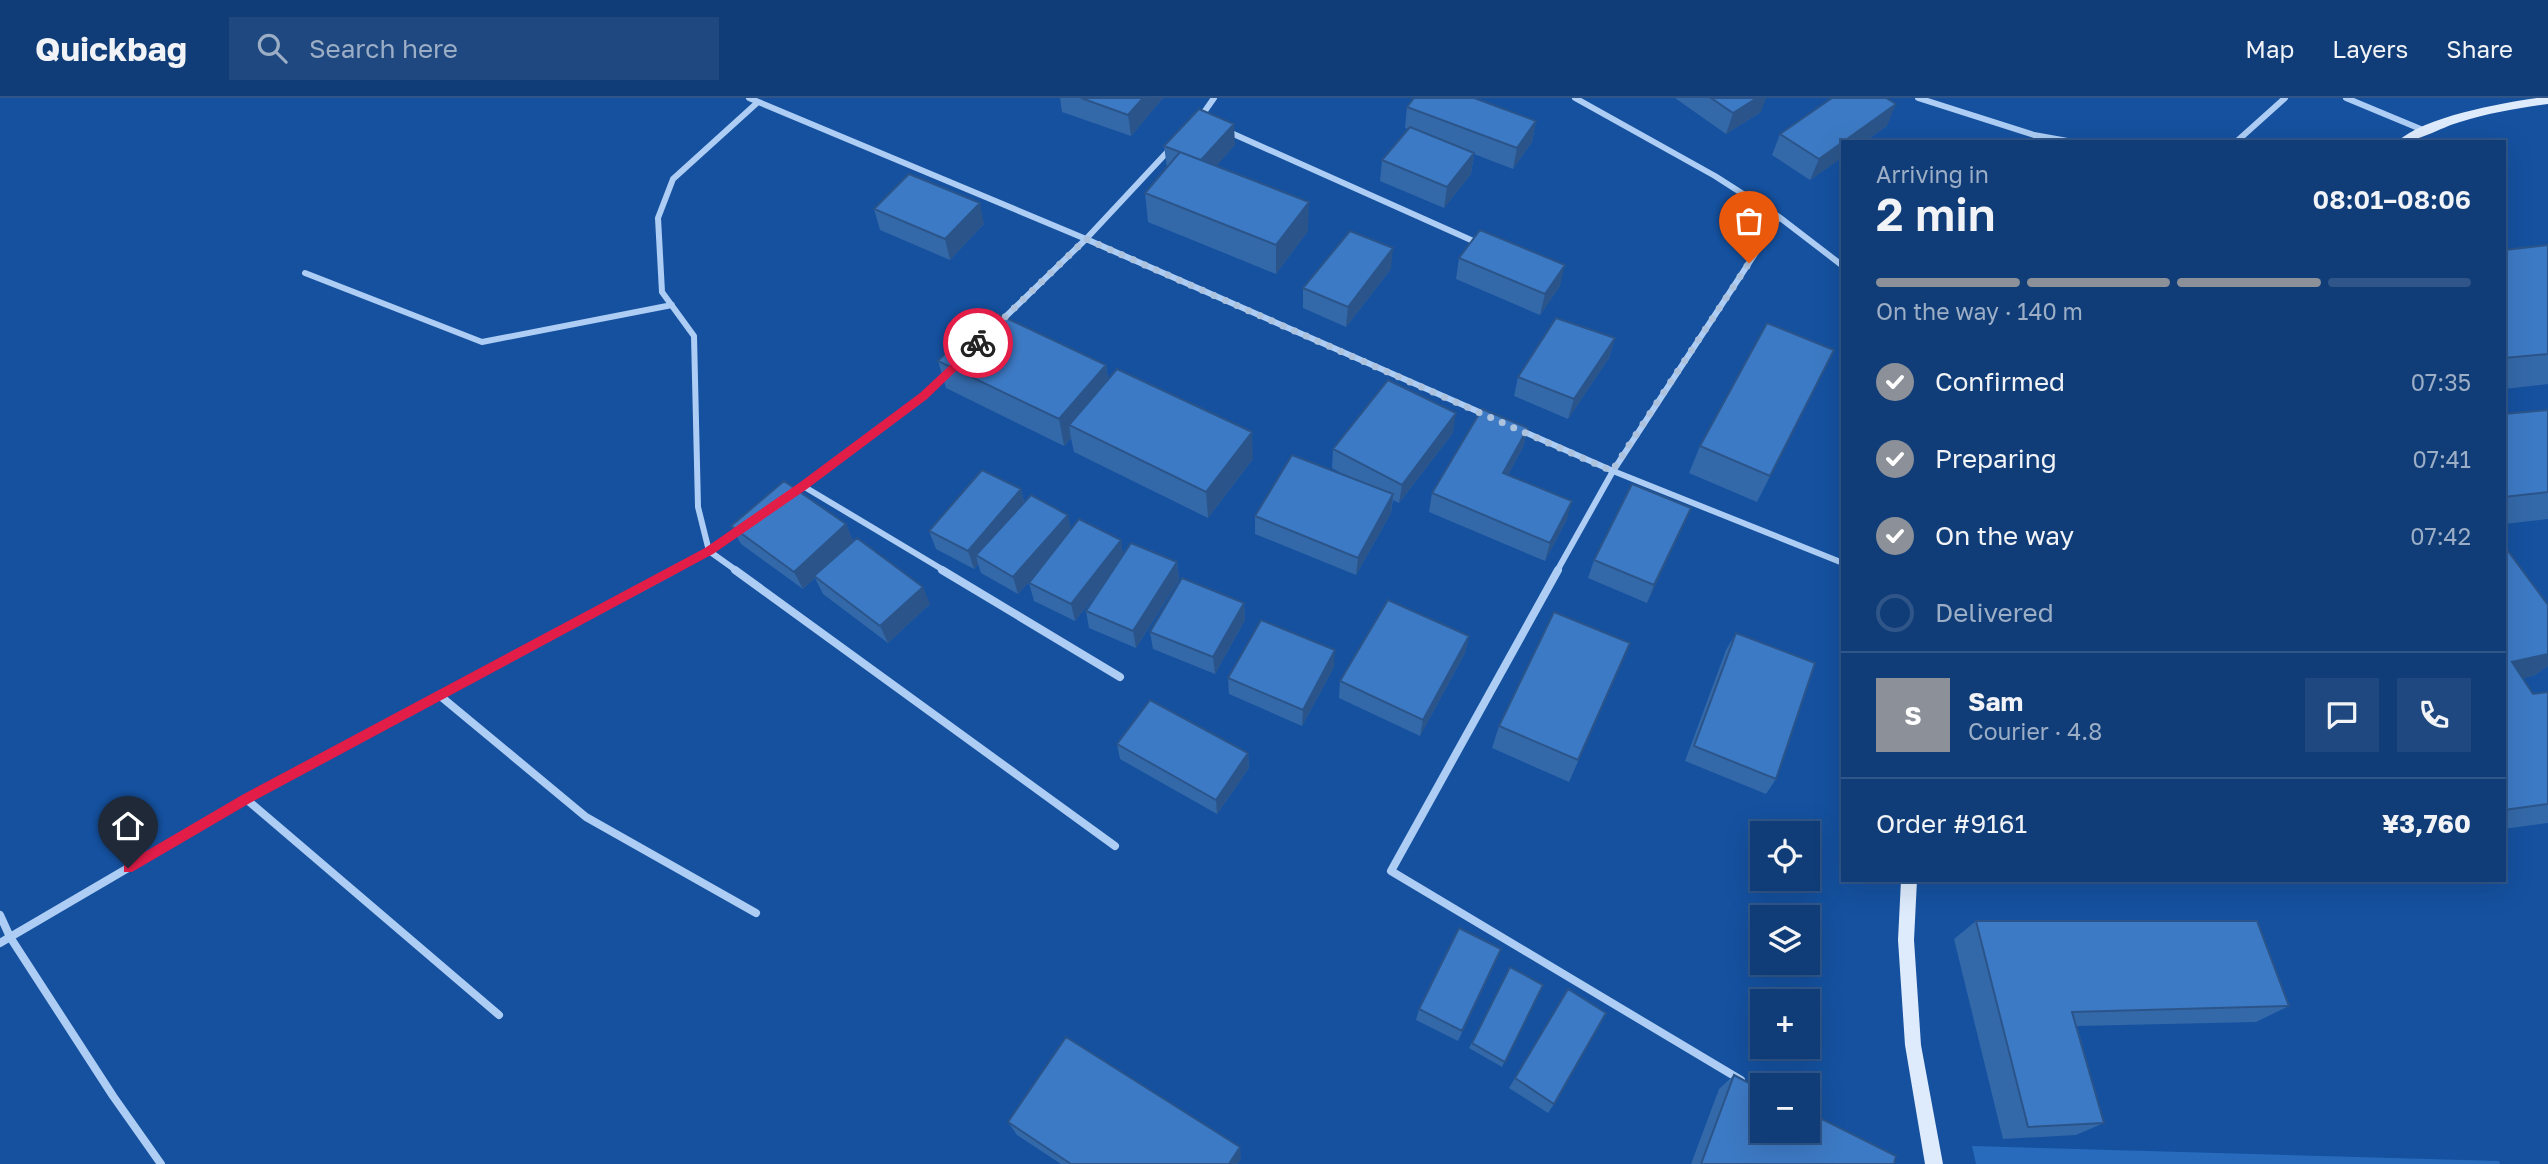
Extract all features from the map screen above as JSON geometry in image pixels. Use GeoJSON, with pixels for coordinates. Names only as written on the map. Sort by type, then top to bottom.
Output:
{"type":"FeatureCollection","features":[{"type":"Feature","properties":{"kind":"street"},"geometry":{"type":"LineString","coordinates":[[749,98],[1086,239],[1500,421]]}},
{"type":"Feature","properties":{"kind":"street"},"geometry":{"type":"LineString","coordinates":[[1190,129],[1213,98]]}},
{"type":"Feature","properties":{"kind":"street"},"geometry":{"type":"LineString","coordinates":[[1575,98],[1715,176],[1779,217],[1841,264]]}},
{"type":"Feature","properties":{"kind":"street"},"geometry":{"type":"LineString","coordinates":[[1918,98],[2034,135],[2062,140]]}},
{"type":"Feature","properties":{"kind":"street"},"geometry":{"type":"LineString","coordinates":[[2238,140],[2285,98]]}},
{"type":"Feature","properties":{"kind":"street"},"geometry":{"type":"LineString","coordinates":[[2346,98],[2423,130]]}},
{"type":"Feature","properties":{"kind":"street"},"geometry":{"type":"LineString","coordinates":[[2406,140],[2423,130],[2512,105],[2548,100]]}},
{"type":"Feature","properties":{"kind":"street"},"geometry":{"type":"LineString","coordinates":[[758,102],[673,179],[658,218],[662,292],[694,335],[698,507],[709,551],[1115,846]]}},
{"type":"Feature","properties":{"kind":"street"},"geometry":{"type":"LineString","coordinates":[[1199,118],[1212,124]]}},
{"type":"Feature","properties":{"kind":"street"},"geometry":{"type":"LineString","coordinates":[[1224,130],[1485,247]]}},
{"type":"Feature","properties":{"kind":"street"},"geometry":{"type":"LineString","coordinates":[[990,331],[1086,239],[1181,139]]}},
{"type":"Feature","properties":{"kind":"street"},"geometry":{"type":"LineString","coordinates":[[1750,1086],[1391,871],[1612,471],[1779,217]]}},
{"type":"Feature","properties":{"kind":"street"},"geometry":{"type":"LineString","coordinates":[[305,273],[482,342],[672,305]]}},
{"type":"Feature","properties":{"kind":"street"},"geometry":{"type":"LineString","coordinates":[[782,500],[923,396],[952,368]]}},
{"type":"Feature","properties":{"kind":"street"},"geometry":{"type":"LineString","coordinates":[[1512,427],[1612,471],[1841,562]]}},
{"type":"Feature","properties":{"kind":"street"},"geometry":{"type":"LineString","coordinates":[[803,486],[1120,677]]}},
{"type":"Feature","properties":{"kind":"street"},"geometry":{"type":"LineString","coordinates":[[0,943],[246,799],[709,551],[751,522]]}},
{"type":"Feature","properties":{"kind":"street"},"geometry":{"type":"LineString","coordinates":[[439,695],[586,817],[756,913]]}},
{"type":"Feature","properties":{"kind":"street"},"geometry":{"type":"LineString","coordinates":[[246,799],[499,1015]]}},
{"type":"Feature","properties":{"kind":"street"},"geometry":{"type":"LineString","coordinates":[[1909,882],[1906,940],[1913,1045],[1934,1164]]}},
{"type":"Feature","properties":{"kind":"street"},"geometry":{"type":"LineString","coordinates":[[0,915],[10,937],[113,1096],[161,1164]]}},
{"type":"Feature","properties":{"kind":"shaded area"},"geometry":{"type":"Polygon","coordinates":[[[1972,1146],[2499,1161],[2500,1164],[1976,1164],[1972,1146]]]}},
{"type":"Feature","properties":{"kind":"building"},"geometry":{"type":"Polygon","coordinates":[[[1081,98],[1143,98],[1128,115],[1081,98]]]}},
{"type":"Feature","properties":{"kind":"building"},"geometry":{"type":"Polygon","coordinates":[[[1414,98],[1474,98],[1536,121],[1517,148],[1407,107],[1414,98]]]}},
{"type":"Feature","properties":{"kind":"building"},"geometry":{"type":"Polygon","coordinates":[[[1711,98],[1757,98],[1733,113],[1711,98]]]}},
{"type":"Feature","properties":{"kind":"building"},"geometry":{"type":"Polygon","coordinates":[[[1832,98],[1886,98],[1896,104],[1846,140],[1841,140],[1841,143],[1819,159],[1780,134],[1832,98]]]}},
{"type":"Feature","properties":{"kind":"building"},"geometry":{"type":"Polygon","coordinates":[[[1199,109],[1234,124],[1201,160],[1164,146],[1199,109]]]}},
{"type":"Feature","properties":{"kind":"building"},"geometry":{"type":"Polygon","coordinates":[[[1410,127],[1474,153],[1447,187],[1382,160],[1410,127]]]}},
{"type":"Feature","properties":{"kind":"building"},"geometry":{"type":"Polygon","coordinates":[[[1180,152],[1309,202],[1276,245],[1145,193],[1180,152]]]}},
{"type":"Feature","properties":{"kind":"building"},"geometry":{"type":"Polygon","coordinates":[[[909,174],[980,203],[945,239],[874,209],[909,174]]]}},
{"type":"Feature","properties":{"kind":"building"},"geometry":{"type":"Polygon","coordinates":[[[1480,230],[1565,265],[1545,294],[1459,258],[1480,230]]]}},
{"type":"Feature","properties":{"kind":"building"},"geometry":{"type":"Polygon","coordinates":[[[1350,231],[1393,248],[1348,307],[1303,288],[1350,231]]]}},
{"type":"Feature","properties":{"kind":"building"},"geometry":{"type":"Polygon","coordinates":[[[2548,245],[2548,354],[2506,358],[2506,250],[2548,245]]]}},
{"type":"Feature","properties":{"kind":"building"},"geometry":{"type":"Polygon","coordinates":[[[987,309],[1106,365],[1059,419],[938,361],[987,309]]]}},
{"type":"Feature","properties":{"kind":"building"},"geometry":{"type":"Polygon","coordinates":[[[1556,318],[1615,338],[1574,399],[1518,377],[1556,318]]]}},
{"type":"Feature","properties":{"kind":"building"},"geometry":{"type":"Polygon","coordinates":[[[1767,323],[1834,350],[1770,476],[1700,446],[1767,323]]]}},
{"type":"Feature","properties":{"kind":"building"},"geometry":{"type":"Polygon","coordinates":[[[1117,369],[1252,432],[1206,492],[1069,425],[1117,369]]]}},
{"type":"Feature","properties":{"kind":"building"},"geometry":{"type":"Polygon","coordinates":[[[1388,380],[1456,413],[1402,485],[1333,449],[1388,380]]]}},
{"type":"Feature","properties":{"kind":"building"},"geometry":{"type":"Polygon","coordinates":[[[1482,409],[1528,428],[1503,473],[1572,501],[1550,543],[1432,493],[1482,409]]]}},
{"type":"Feature","properties":{"kind":"building"},"geometry":{"type":"Polygon","coordinates":[[[2548,410],[2548,492],[2506,497],[2506,414],[2548,410]]]}},
{"type":"Feature","properties":{"kind":"building"},"geometry":{"type":"Polygon","coordinates":[[[1292,455],[1393,494],[1358,558],[1255,516],[1292,455]]]}},
{"type":"Feature","properties":{"kind":"building"},"geometry":{"type":"Polygon","coordinates":[[[982,470],[1021,489],[968,551],[929,531],[982,470]]]}},
{"type":"Feature","properties":{"kind":"building"},"geometry":{"type":"Polygon","coordinates":[[[784,481],[846,524],[794,572],[731,526],[784,481]]]}},
{"type":"Feature","properties":{"kind":"building"},"geometry":{"type":"Polygon","coordinates":[[[1632,484],[1691,508],[1654,585],[1594,560],[1632,484]]]}},
{"type":"Feature","properties":{"kind":"building"},"geometry":{"type":"Polygon","coordinates":[[[1031,495],[1068,515],[1013,577],[976,555],[1031,495]]]}},
{"type":"Feature","properties":{"kind":"building"},"geometry":{"type":"Polygon","coordinates":[[[1079,519],[1121,540],[1071,604],[1029,583],[1079,519]]]}},
{"type":"Feature","properties":{"kind":"building"},"geometry":{"type":"Polygon","coordinates":[[[857,538],[923,587],[880,626],[814,576],[857,538]]]}},
{"type":"Feature","properties":{"kind":"building"},"geometry":{"type":"Polygon","coordinates":[[[1131,543],[1177,562],[1133,631],[1086,611],[1131,543]]]}},
{"type":"Feature","properties":{"kind":"building"},"geometry":{"type":"Polygon","coordinates":[[[2506,551],[2548,605],[2548,654],[2512,662],[2533,694],[2548,692],[2548,804],[2506,810],[2506,551]]]}},
{"type":"Feature","properties":{"kind":"building"},"geometry":{"type":"Polygon","coordinates":[[[1182,578],[1244,603],[1213,657],[1150,632],[1182,578]]]}},
{"type":"Feature","properties":{"kind":"building"},"geometry":{"type":"Polygon","coordinates":[[[1388,600],[1469,636],[1423,720],[1340,681],[1388,600]]]}},
{"type":"Feature","properties":{"kind":"building"},"geometry":{"type":"Polygon","coordinates":[[[1554,612],[1630,643],[1578,760],[1499,726],[1554,612]]]}},
{"type":"Feature","properties":{"kind":"building"},"geometry":{"type":"Polygon","coordinates":[[[1261,620],[1335,650],[1303,710],[1228,678],[1261,620]]]}},
{"type":"Feature","properties":{"kind":"building"},"geometry":{"type":"Polygon","coordinates":[[[1736,633],[1815,663],[1776,779],[1694,746],[1736,633]]]}},
{"type":"Feature","properties":{"kind":"building"},"geometry":{"type":"Polygon","coordinates":[[[1150,700],[1248,753],[1216,800],[1117,744],[1150,700]]]}},
{"type":"Feature","properties":{"kind":"building"},"geometry":{"type":"Polygon","coordinates":[[[1976,921],[2257,921],[2289,1006],[2072,1012],[2104,1123],[2028,1127],[1976,921]]]}},
{"type":"Feature","properties":{"kind":"building"},"geometry":{"type":"Polygon","coordinates":[[[1459,928],[1501,949],[1462,1031],[1419,1009],[1459,928]]]}},
{"type":"Feature","properties":{"kind":"building"},"geometry":{"type":"Polygon","coordinates":[[[1510,967],[1543,985],[1505,1062],[1472,1043],[1510,967]]]}},
{"type":"Feature","properties":{"kind":"building"},"geometry":{"type":"Polygon","coordinates":[[[1568,989],[1606,1013],[1554,1104],[1515,1078],[1568,989]]]}},
{"type":"Feature","properties":{"kind":"building"},"geometry":{"type":"Polygon","coordinates":[[[1066,1037],[1240,1147],[1229,1164],[1071,1164],[1008,1122],[1066,1037]]]}},
{"type":"Feature","properties":{"kind":"building"},"geometry":{"type":"Polygon","coordinates":[[[1734,1075],[1750,1084],[1750,1143],[1820,1143],[1820,1118],[1896,1156],[1894,1164],[1701,1164],[1734,1075]]]}},
{"type":"Feature","properties":{"kind":"way so far"},"geometry":{"type":"LineString","coordinates":[[978,343],[1086,239],[1612,471],[1749,263]]}},
{"type":"Feature","properties":{"kind":"route"},"geometry":{"type":"LineString","coordinates":[[128,868],[246,799],[709,551],[803,486],[923,396],[978,343]]}}]}
